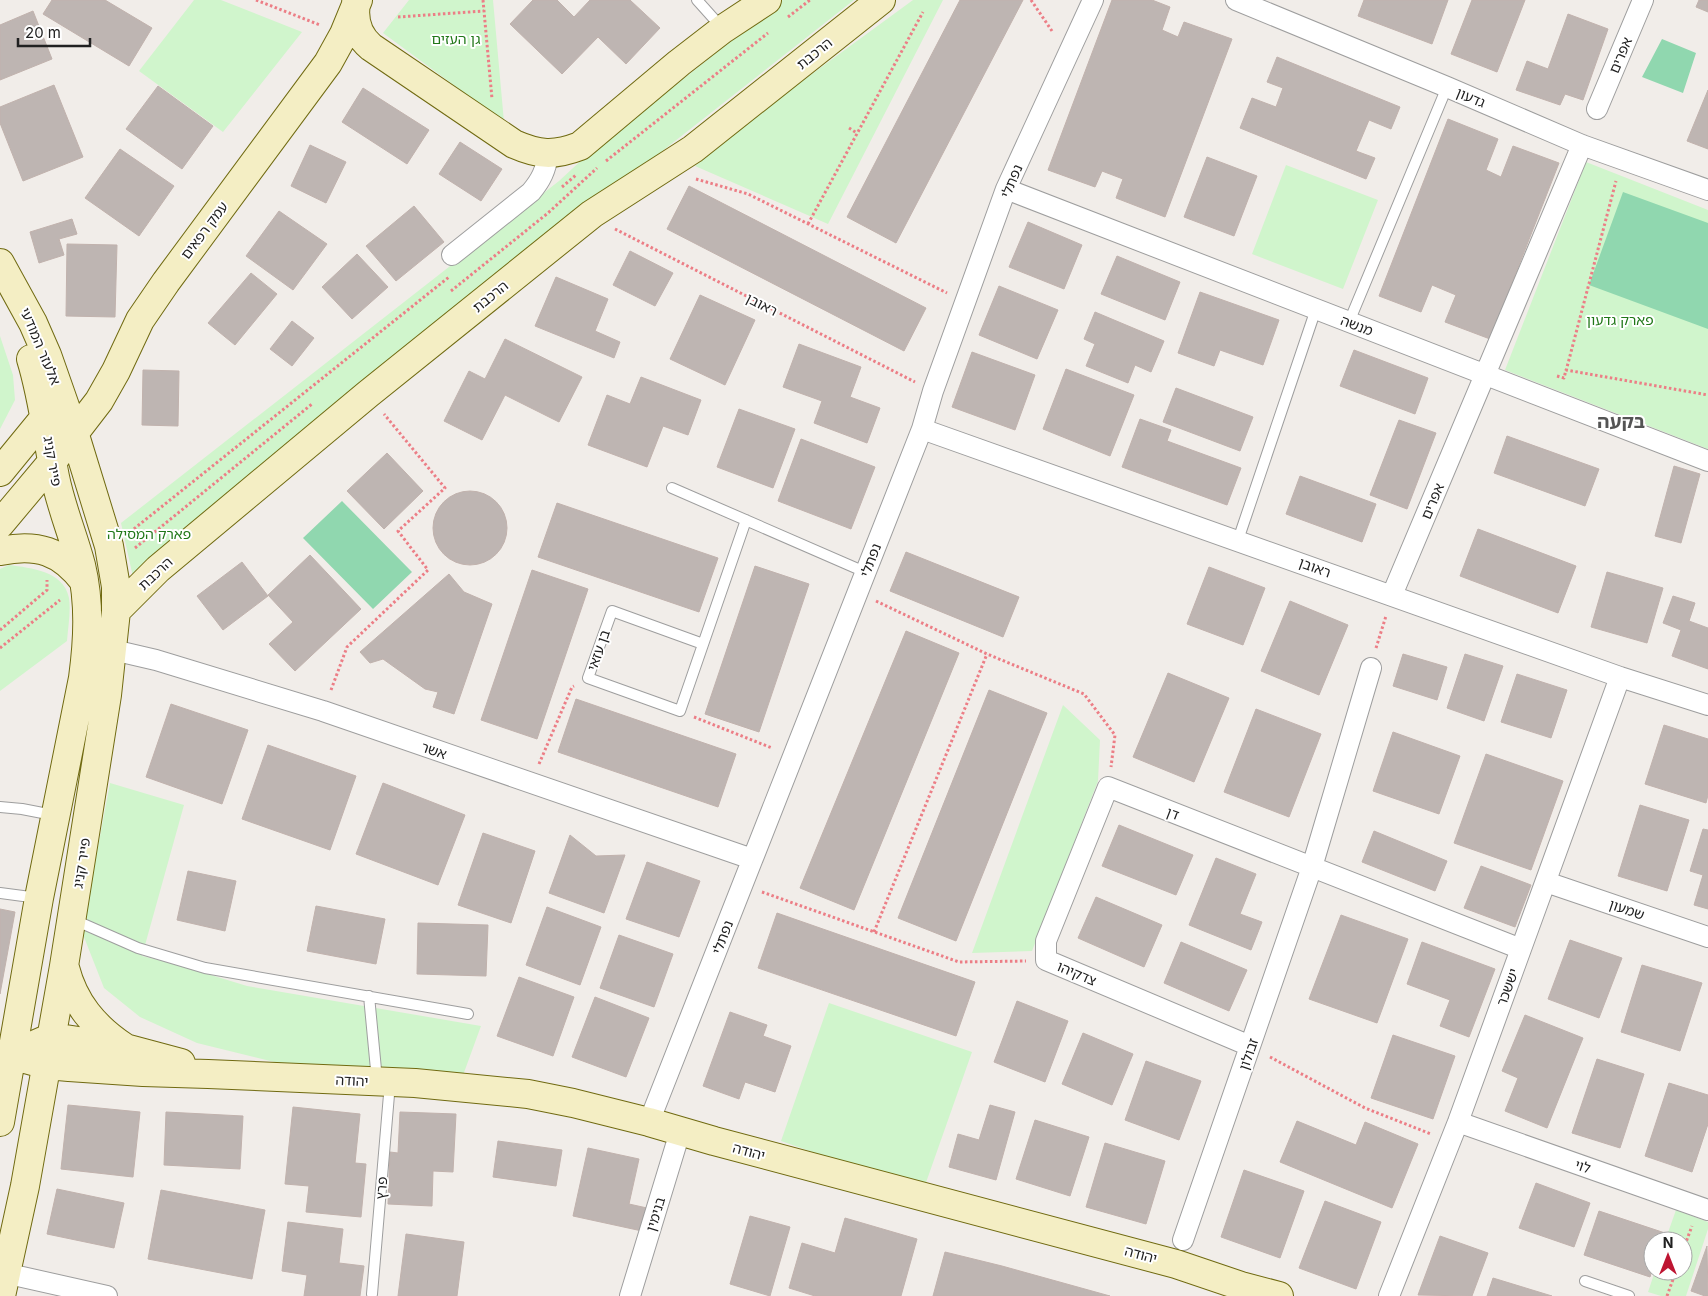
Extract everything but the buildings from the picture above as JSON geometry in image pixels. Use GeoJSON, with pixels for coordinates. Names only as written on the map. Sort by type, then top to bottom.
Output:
{"type":"FeatureCollection","features":[{"type":"Feature","properties":{"kind":"street"},"geometry":{"type":"LineString","coordinates":[[357,2],[358,32],[366,43],[514,144],[530,151],[548,154],[564,152],[580,146],[679,63],[723,29],[766,0]]}},
{"type":"Feature","properties":{"kind":"street","name":"הרכבת"},"geometry":{"type":"LineString","coordinates":[[116,612],[158,569],[368,394],[592,214],[694,149],[881,0]]}},
{"type":"Feature","properties":{"kind":"street","name":"נפתלי"},"geometry":{"type":"LineString","coordinates":[[649,1122],[922,429],[933,391],[1006,190],[1093,0]]}},
{"type":"Feature","properties":{"kind":"street","name":"גדעון"},"geometry":{"type":"LineString","coordinates":[[1236,0],[1582,145],[1708,190]]}},
{"type":"Feature","properties":{"kind":"street","name":"אפרים"},"geometry":{"type":"LineString","coordinates":[[1597,109],[1643,0]]}},
{"type":"Feature","properties":{"kind":"street","name":"עמק רפאים"},"geometry":{"type":"LineString","coordinates":[[0,524],[52,462],[110,383],[140,320],[328,63],[344,34],[357,2]]}},
{"type":"Feature","properties":{"kind":"street","name":"אפרים"},"geometry":{"type":"LineString","coordinates":[[1392,595],[1582,145]]}},
{"type":"Feature","properties":{"kind":"street"},"geometry":{"type":"LineString","coordinates":[[452,255],[531,192],[540,181],[546,168],[548,154]]}},
{"type":"Feature","properties":{"kind":"street","name":"מנשה"},"geometry":{"type":"LineString","coordinates":[[1006,190],[1708,461]]}},
{"type":"Feature","properties":{"kind":"street","name":"אלעזר המודעי"},"geometry":{"type":"LineString","coordinates":[[0,264],[33,323],[47,355],[74,432]]}},
{"type":"Feature","properties":{"kind":"street","name":"אלעזר המודעי"},"geometry":{"type":"LineString","coordinates":[[0,264],[34,368],[45,417]]}},
{"type":"Feature","properties":{"kind":"street"},"geometry":{"type":"LineString","coordinates":[[0,472],[45,417],[62,422],[74,432]]}},
{"type":"Feature","properties":{"kind":"street","name":"פייר קניג"},"geometry":{"type":"LineString","coordinates":[[0,1122],[6,1054],[56,815],[87,646],[88,620],[84,581],[59,496],[45,417]]}},
{"type":"Feature","properties":{"kind":"street","name":"ראובן"},"geometry":{"type":"LineString","coordinates":[[922,429],[1620,677],[1708,705]]}},
{"type":"Feature","properties":{"kind":"street","name":"פייר קניג"},"geometry":{"type":"LineString","coordinates":[[2,1280],[25,1186],[52,1038],[113,650],[116,587],[109,546],[74,432]]}},
{"type":"Feature","properties":{"kind":"street"},"geometry":{"type":"LineString","coordinates":[[0,551],[26,549],[49,552],[73,566],[84,581]]}},
{"type":"Feature","properties":{"kind":"street","name":"אשר"},"geometry":{"type":"LineString","coordinates":[[113,650],[156,660],[323,711],[752,860]]}},
{"type":"Feature","properties":{"kind":"street"},"geometry":{"type":"LineString","coordinates":[[1312,867],[1371,668]]}},
{"type":"Feature","properties":{"kind":"street","name":"יששכר"},"geometry":{"type":"LineString","coordinates":[[1389,1296],[1458,1122],[1620,677]]}},
{"type":"Feature","properties":{"kind":"street","name":"דן"},"geometry":{"type":"LineString","coordinates":[[1108,787],[1521,949]]}},
{"type":"Feature","properties":{"kind":"street","name":"צדקיהו"},"geometry":{"type":"LineString","coordinates":[[1108,787],[1046,941],[1046,960],[1250,1046]]}},
{"type":"Feature","properties":{"kind":"street","name":"זבולון"},"geometry":{"type":"LineString","coordinates":[[1183,1240],[1312,867]]}},
{"type":"Feature","properties":{"kind":"street","name":"שמעון"},"geometry":{"type":"LineString","coordinates":[[1546,882],[1708,937]]}},
{"type":"Feature","properties":{"kind":"street"},"geometry":{"type":"LineString","coordinates":[[64,966],[72,991],[85,1013],[97,1027],[125,1048]]}},
{"type":"Feature","properties":{"kind":"street"},"geometry":{"type":"LineString","coordinates":[[6,1054],[52,1038]]}},
{"type":"Feature","properties":{"kind":"street","name":"יהודה"},"geometry":{"type":"LineString","coordinates":[[52,1038],[125,1048],[170,1059],[208,1074]]}},
{"type":"Feature","properties":{"kind":"street","name":"יהודה"},"geometry":{"type":"LineString","coordinates":[[6,1054],[47,1065],[143,1072],[415,1083],[528,1094],[649,1122],[680,1132],[1176,1264],[1239,1291],[1279,1296]]}},
{"type":"Feature","properties":{"kind":"street","name":"לוי"},"geometry":{"type":"LineString","coordinates":[[1458,1122],[1708,1210]]}},
{"type":"Feature","properties":{"kind":"street","name":"בנימין"},"geometry":{"type":"LineString","coordinates":[[630,1296],[680,1132]]}},
{"type":"Feature","properties":{"kind":"street"},"geometry":{"type":"LineString","coordinates":[[2,1280],[107,1296]]}},
{"type":"Feature","properties":{"kind":"lane"},"geometry":{"type":"LineString","coordinates":[[697,0],[723,29]]}},
{"type":"Feature","properties":{"kind":"lane"},"geometry":{"type":"LineString","coordinates":[[1349,322],[1447,87]]}},
{"type":"Feature","properties":{"kind":"lane"},"geometry":{"type":"LineString","coordinates":[[1238,540],[1316,309]]}},
{"type":"Feature","properties":{"kind":"lane"},"geometry":{"type":"LineString","coordinates":[[672,488],[865,572]]}},
{"type":"Feature","properties":{"kind":"lane"},"geometry":{"type":"LineString","coordinates":[[680,711],[746,520]]}},
{"type":"Feature","properties":{"kind":"lane","name":"בן עזאי"},"geometry":{"type":"LineString","coordinates":[[680,711],[588,678],[612,612],[704,644]]}},
{"type":"Feature","properties":{"kind":"lane"},"geometry":{"type":"LineString","coordinates":[[0,808],[22,809],[56,815]]}},
{"type":"Feature","properties":{"kind":"lane"},"geometry":{"type":"LineString","coordinates":[[0,893],[39,898]]}},
{"type":"Feature","properties":{"kind":"lane"},"geometry":{"type":"LineString","coordinates":[[72,919],[138,948],[205,968],[468,1014]]}},
{"type":"Feature","properties":{"kind":"lane","name":"פרץ"},"geometry":{"type":"LineString","coordinates":[[369,996],[383,1082],[372,1294]]}},
{"type":"Feature","properties":{"kind":"lane"},"geometry":{"type":"LineString","coordinates":[[1585,1281],[1629,1296]]}},
{"type":"Feature","properties":{"kind":"path"},"geometry":{"type":"LineString","coordinates":[[256,0],[344,34]]}},
{"type":"Feature","properties":{"kind":"path"},"geometry":{"type":"LineString","coordinates":[[483,0],[496,132]]}},
{"type":"Feature","properties":{"kind":"path"},"geometry":{"type":"LineString","coordinates":[[787,18],[810,0]]}},
{"type":"Feature","properties":{"kind":"path"},"geometry":{"type":"LineString","coordinates":[[1031,0],[1052,31]]}},
{"type":"Feature","properties":{"kind":"path"},"geometry":{"type":"LineString","coordinates":[[398,17],[484,11]]}},
{"type":"Feature","properties":{"kind":"path"},"geometry":{"type":"LineString","coordinates":[[808,224],[923,12]]}},
{"type":"Feature","properties":{"kind":"path"},"geometry":{"type":"LineString","coordinates":[[605,162],[772,30]]}},
{"type":"Feature","properties":{"kind":"path"},"geometry":{"type":"LineString","coordinates":[[849,128],[857,133]]}},
{"type":"Feature","properties":{"kind":"path","name":"ראובן"},"geometry":{"type":"LineString","coordinates":[[548,154],[571,192],[592,214],[608,225],[933,391]]}},
{"type":"Feature","properties":{"kind":"path"},"geometry":{"type":"LineString","coordinates":[[1564,378],[1622,159]]}},
{"type":"Feature","properties":{"kind":"path"},"geometry":{"type":"LineString","coordinates":[[448,294],[598,168]]}},
{"type":"Feature","properties":{"kind":"path"},"geometry":{"type":"LineString","coordinates":[[694,178],[748,194],[937,288]]}},
{"type":"Feature","properties":{"kind":"path"},"geometry":{"type":"LineString","coordinates":[[1564,378],[1566,370],[1708,395]]}},
{"type":"Feature","properties":{"kind":"path"},"geometry":{"type":"LineString","coordinates":[[1555,376],[1564,378]]}},
{"type":"Feature","properties":{"kind":"path"},"geometry":{"type":"LineString","coordinates":[[323,711],[347,647],[428,570],[398,530],[445,488],[368,394]]}},
{"type":"Feature","properties":{"kind":"path"},"geometry":{"type":"LineString","coordinates":[[132,550],[317,400]]}},
{"type":"Feature","properties":{"kind":"path"},"geometry":{"type":"LineString","coordinates":[[0,630],[47,590],[49,552]]}},
{"type":"Feature","properties":{"kind":"path"},"geometry":{"type":"LineString","coordinates":[[0,648],[84,581]]}},
{"type":"Feature","properties":{"kind":"path"},"geometry":{"type":"LineString","coordinates":[[1371,668],[1392,595]]}},
{"type":"Feature","properties":{"kind":"path"},"geometry":{"type":"LineString","coordinates":[[902,613],[987,654],[1084,694],[1115,735],[1108,787]]}},
{"type":"Feature","properties":{"kind":"path"},"geometry":{"type":"LineString","coordinates":[[874,932],[987,654]]}},
{"type":"Feature","properties":{"kind":"path"},"geometry":{"type":"LineString","coordinates":[[530,783],[572,687],[588,678]]}},
{"type":"Feature","properties":{"kind":"path"},"geometry":{"type":"LineString","coordinates":[[680,711],[793,756]]}},
{"type":"Feature","properties":{"kind":"path"},"geometry":{"type":"LineString","coordinates":[[742,885],[959,962],[1046,960]]}},
{"type":"Feature","properties":{"kind":"path"},"geometry":{"type":"LineString","coordinates":[[1250,1046],[1366,1108],[1450,1142]]}},
{"type":"Feature","properties":{"kind":"path"},"geometry":{"type":"LineString","coordinates":[[1667,1296],[1672,1281]]}},
{"type":"Feature","properties":{"kind":"green space"},"geometry":{"type":"Polygon","coordinates":[[[194,0],[221,0],[302,32],[223,132],[139,71],[194,0]]]}},
{"type":"Feature","properties":{"kind":"green space","name":"גן העזים"},"geometry":{"type":"Polygon","coordinates":[[[409,0],[493,0],[504,122],[383,33],[409,0]]]}},
{"type":"Feature","properties":{"kind":"green space","name":"פארק המסילה"},"geometry":{"type":"Polygon","coordinates":[[[783,0],[854,0],[581,215],[133,577],[121,523],[559,181],[586,156],[783,0]]]}},
{"type":"Feature","properties":{"kind":"green space"},"geometry":{"type":"Polygon","coordinates":[[[913,0],[943,0],[828,224],[695,166],[790,90],[913,0]]]}},
{"type":"Feature","properties":{"kind":"green space"},"geometry":{"type":"Polygon","coordinates":[[[1662,39],[1696,53],[1683,93],[1642,77],[1662,39]]]}},
{"type":"Feature","properties":{"kind":"green space","name":"פארק גדעון"},"geometry":{"type":"Polygon","coordinates":[[[1586,162],[1708,210],[1708,449],[1505,370],[1586,162]]]}},
{"type":"Feature","properties":{"kind":"green space"},"geometry":{"type":"Polygon","coordinates":[[[1286,165],[1378,200],[1343,289],[1252,254],[1286,165]]]}},
{"type":"Feature","properties":{"kind":"green space"},"geometry":{"type":"Polygon","coordinates":[[[1623,192],[1708,223],[1708,329],[1589,285],[1623,192]]]}},
{"type":"Feature","properties":{"kind":"green space"},"geometry":{"type":"Polygon","coordinates":[[[0,336],[13,375],[15,400],[0,429],[0,336]]]}},
{"type":"Feature","properties":{"kind":"green space"},"geometry":{"type":"Polygon","coordinates":[[[342,501],[412,572],[373,609],[303,538],[342,501]]]}},
{"type":"Feature","properties":{"kind":"green space"},"geometry":{"type":"Polygon","coordinates":[[[9,565],[45,572],[54,576],[66,589],[70,609],[67,641],[0,691],[0,569],[9,565]]]}},
{"type":"Feature","properties":{"kind":"green space"},"geometry":{"type":"Polygon","coordinates":[[[1063,705],[1100,740],[1098,781],[1032,951],[972,953],[1063,705]]]}},
{"type":"Feature","properties":{"kind":"green space"},"geometry":{"type":"Polygon","coordinates":[[[110,783],[184,805],[142,956],[247,986],[481,1026],[462,1078],[319,1073],[197,1043],[140,1017],[104,988],[82,932],[110,783]]]}},
{"type":"Feature","properties":{"kind":"green space"},"geometry":{"type":"Polygon","coordinates":[[[829,1003],[972,1052],[923,1191],[781,1141],[829,1003]]]}},
{"type":"Feature","properties":{"kind":"green space"},"geometry":{"type":"Polygon","coordinates":[[[1676,1210],[1708,1222],[1708,1229],[1693,1275],[1693,1231],[1669,1231],[1676,1210]]]}},
{"type":"Feature","properties":{"kind":"green space"},"geometry":{"type":"Polygon","coordinates":[[[1652,1281],[1691,1281],[1686,1296],[1661,1296],[1648,1292],[1652,1281]]]}},
{"type":"Feature","properties":{"kind":"district","name":"בקעה"},"geometry":{"type":"Point","coordinates":[1621,421]}}]}
